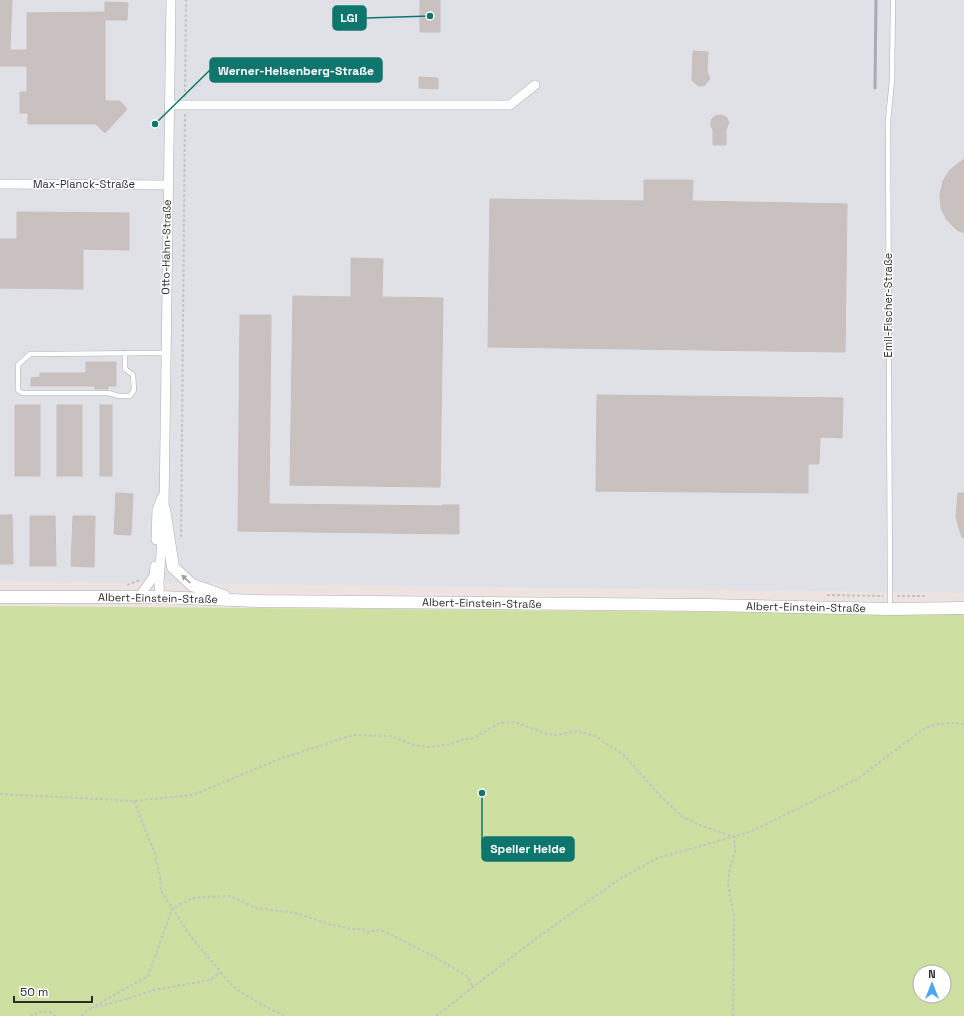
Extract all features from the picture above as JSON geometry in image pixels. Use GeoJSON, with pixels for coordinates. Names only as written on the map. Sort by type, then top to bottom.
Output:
{"type":"FeatureCollection","features":[{"type":"Feature","properties":{"kind":"main road"},"geometry":{"type":"LineString","coordinates":[[164,509],[174,566],[192,584],[234,600]]}},
{"type":"Feature","properties":{"kind":"main road","name":"Albert-Einstein-Straße"},"geometry":{"type":"LineString","coordinates":[[0,597],[160,597],[234,600],[707,605],[890,609],[964,608]]}},
{"type":"Feature","properties":{"kind":"street","name":"Otto-Hahn-Straße"},"geometry":{"type":"LineString","coordinates":[[160,597],[159,583],[164,509],[167,185],[170,105],[171,0]]}},
{"type":"Feature","properties":{"kind":"street"},"geometry":{"type":"LineString","coordinates":[[170,105],[510,106],[535,85]]}},
{"type":"Feature","properties":{"kind":"street","name":"Max-Planck-Straße"},"geometry":{"type":"LineString","coordinates":[[0,184],[167,185]]}},
{"type":"Feature","properties":{"kind":"street","name":"Otto-Hahn-Straße"},"geometry":{"type":"LineString","coordinates":[[139,597],[154,576],[157,510],[163,494]]}},
{"type":"Feature","properties":{"kind":"lane","name":"Emil-Fischer-Straße"},"geometry":{"type":"LineString","coordinates":[[890,609],[888,121],[892,80],[893,0]]}},
{"type":"Feature","properties":{"kind":"lane"},"geometry":{"type":"LineString","coordinates":[[125,353],[125,370],[133,375],[134,390],[130,396],[119,396],[108,392],[22,393],[18,390],[18,365],[30,354],[125,353],[165,353]]}},
{"type":"Feature","properties":{"kind":"path"},"geometry":{"type":"LineString","coordinates":[[180,538],[186,0]]}},
{"type":"Feature","properties":{"kind":"path"},"geometry":{"type":"LineString","coordinates":[[0,794],[134,801],[193,795],[277,760],[353,735],[390,736],[414,745],[429,747],[452,744],[460,740],[474,738],[500,723],[515,722],[547,734],[557,735],[577,731],[595,736],[624,755],[661,796],[683,817],[697,824],[734,837]]}},
{"type":"Feature","properties":{"kind":"path"},"geometry":{"type":"LineString","coordinates":[[436,1016],[530,943],[621,878],[658,858],[750,832],[856,780],[925,728],[937,724],[964,724]]}},
{"type":"Feature","properties":{"kind":"path"},"geometry":{"type":"LineString","coordinates":[[134,801],[155,854],[160,877],[161,891],[192,938],[230,983],[242,993],[286,1016]]}},
{"type":"Feature","properties":{"kind":"path"},"geometry":{"type":"LineString","coordinates":[[733,1016],[734,916],[728,884],[730,868],[735,852],[734,837]]}},
{"type":"Feature","properties":{"kind":"path"},"geometry":{"type":"LineString","coordinates":[[81,1016],[91,1008],[148,976],[172,909],[192,898],[202,897],[230,896],[257,908],[296,913],[329,924],[352,929],[363,929],[368,932],[378,930],[386,932],[411,944],[467,976],[473,987]]}},
{"type":"Feature","properties":{"kind":"path"},"geometry":{"type":"LineString","coordinates":[[91,1008],[154,990],[210,980],[221,972]]}},
{"type":"Feature","properties":{"kind":"path"},"geometry":{"type":"LineString","coordinates":[[30,1016],[43,1011],[52,1013],[55,1016]]}},
{"type":"Feature","properties":{"kind":"shaded area"},"geometry":{"type":"Polygon","coordinates":[[[0,0],[964,0],[964,593],[0,581],[0,0]]]}},
{"type":"Feature","properties":{"kind":"green space"},"geometry":{"type":"Polygon","coordinates":[[[0,606],[964,614],[964,1016],[0,1016],[0,606]]]}},
{"type":"Feature","properties":{"kind":"building"},"geometry":{"type":"Polygon","coordinates":[[[0,0],[12,0],[10,50],[27,50],[27,13],[105,12],[105,2],[128,3],[127,20],[105,20],[105,101],[120,101],[127,109],[105,133],[96,124],[28,124],[28,113],[20,113],[20,92],[27,92],[27,66],[0,66],[0,0]]]}},
{"type":"Feature","properties":{"kind":"building"},"geometry":{"type":"Polygon","coordinates":[[[420,0],[440,0],[440,32],[420,32],[420,0]]]}},
{"type":"Feature","properties":{"kind":"building"},"geometry":{"type":"Polygon","coordinates":[[[693,51],[708,52],[707,71],[710,79],[704,86],[698,86],[692,80],[693,51]]]}},
{"type":"Feature","properties":{"kind":"building"},"geometry":{"type":"Polygon","coordinates":[[[419,77],[438,78],[438,89],[419,88],[419,77]]]}},
{"type":"Feature","properties":{"kind":"building"},"geometry":{"type":"Polygon","coordinates":[[[721,115],[726,117],[729,122],[726,130],[726,145],[713,145],[711,120],[715,116],[721,115]]]}},
{"type":"Feature","properties":{"kind":"building"},"geometry":{"type":"Polygon","coordinates":[[[964,159],[964,233],[957,230],[947,220],[941,208],[940,194],[943,181],[950,170],[964,159]]]}},
{"type":"Feature","properties":{"kind":"building"},"geometry":{"type":"Polygon","coordinates":[[[644,180],[693,180],[692,201],[847,204],[845,352],[488,347],[490,199],[644,201],[644,180]]]}},
{"type":"Feature","properties":{"kind":"building"},"geometry":{"type":"Polygon","coordinates":[[[17,212],[129,213],[129,250],[83,249],[83,289],[0,288],[0,239],[17,239],[17,212]]]}},
{"type":"Feature","properties":{"kind":"building"},"geometry":{"type":"Polygon","coordinates":[[[351,258],[383,259],[382,297],[443,298],[440,487],[290,485],[293,296],[351,297],[351,258]]]}},
{"type":"Feature","properties":{"kind":"building"},"geometry":{"type":"Polygon","coordinates":[[[240,315],[271,315],[269,504],[459,505],[459,534],[238,531],[240,315]]]}},
{"type":"Feature","properties":{"kind":"building"},"geometry":{"type":"Polygon","coordinates":[[[86,362],[116,362],[116,386],[108,386],[108,389],[95,389],[95,386],[31,386],[31,378],[40,377],[40,373],[86,373],[86,362]]]}},
{"type":"Feature","properties":{"kind":"building"},"geometry":{"type":"Polygon","coordinates":[[[597,395],[843,398],[842,438],[820,437],[819,464],[808,464],[808,493],[596,491],[597,395]]]}},
{"type":"Feature","properties":{"kind":"building"},"geometry":{"type":"Polygon","coordinates":[[[15,405],[40,405],[40,476],[15,476],[15,405]]]}},
{"type":"Feature","properties":{"kind":"building"},"geometry":{"type":"Polygon","coordinates":[[[57,405],[82,405],[82,476],[57,476],[57,405]]]}},
{"type":"Feature","properties":{"kind":"building"},"geometry":{"type":"Polygon","coordinates":[[[100,405],[112,405],[112,476],[100,476],[100,405]]]}},
{"type":"Feature","properties":{"kind":"building"},"geometry":{"type":"Polygon","coordinates":[[[116,493],[133,494],[131,535],[114,534],[116,493]]]}},
{"type":"Feature","properties":{"kind":"building"},"geometry":{"type":"Polygon","coordinates":[[[958,493],[964,493],[964,537],[962,538],[956,517],[958,493]]]}},
{"type":"Feature","properties":{"kind":"building"},"geometry":{"type":"Polygon","coordinates":[[[0,515],[12,515],[13,564],[0,564],[0,515]]]}},
{"type":"Feature","properties":{"kind":"building"},"geometry":{"type":"Polygon","coordinates":[[[30,516],[55,516],[56,566],[30,566],[30,516]]]}},
{"type":"Feature","properties":{"kind":"building"},"geometry":{"type":"Polygon","coordinates":[[[73,516],[95,516],[94,567],[71,566],[73,516]]]}},
{"type":"Feature","properties":{"kind":"railway"},"geometry":{"type":"LineString","coordinates":[[875,88],[876,0]]}},
{"type":"Feature","properties":{"kind":"place","name":"LGI"},"geometry":{"type":"Point","coordinates":[430,16]}},
{"type":"Feature","properties":{"kind":"place","name":"Werner-Heisenberg-Straße"},"geometry":{"type":"Point","coordinates":[155,124]}},
{"type":"Feature","properties":{"kind":"place","name":"Speller Heide"},"geometry":{"type":"Point","coordinates":[482,793]}}]}
